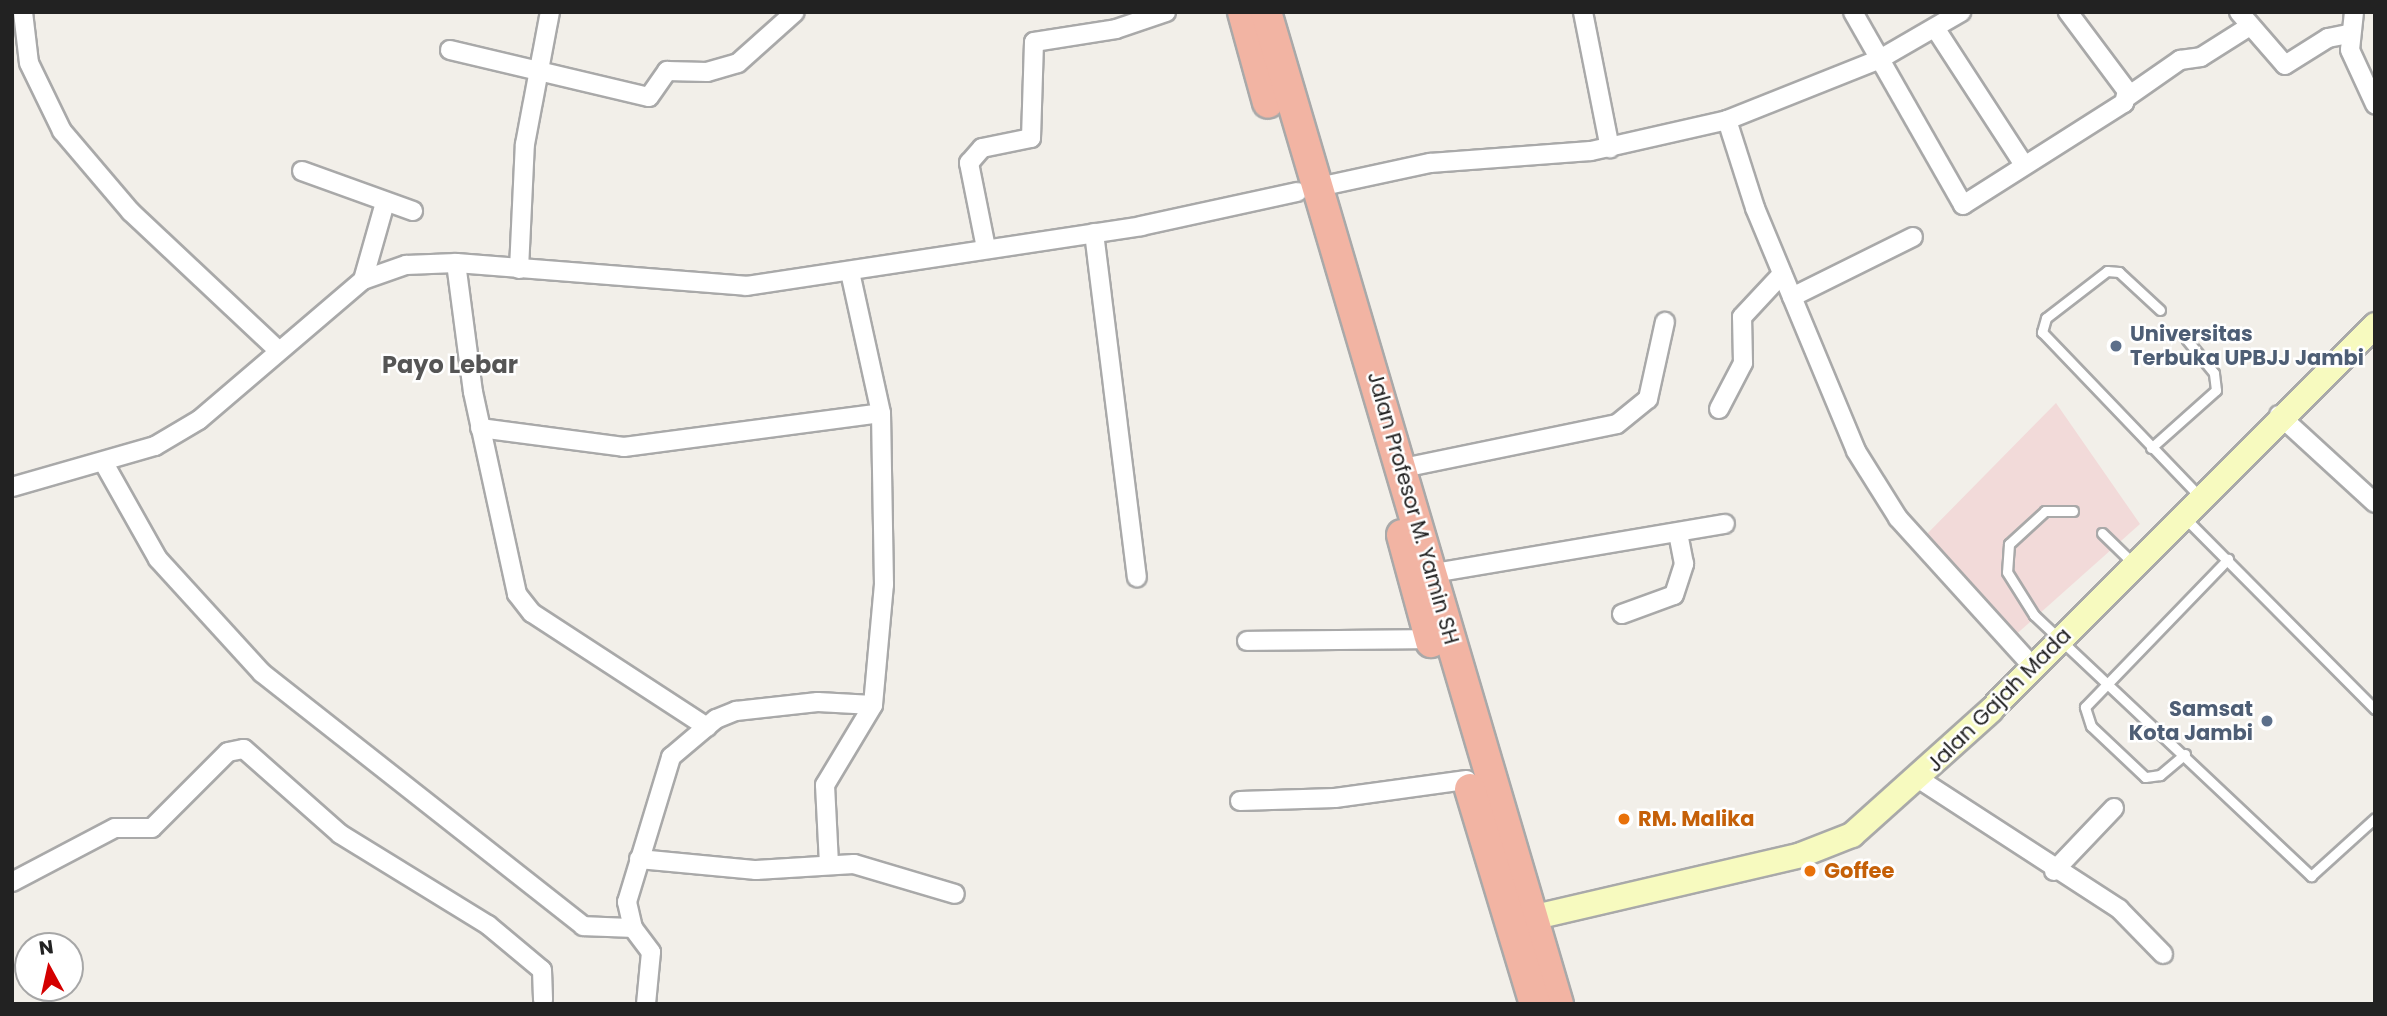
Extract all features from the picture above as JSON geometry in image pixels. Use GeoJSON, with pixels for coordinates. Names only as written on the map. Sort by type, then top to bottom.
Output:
{"type":"FeatureCollection","features":[{"type":"Feature","properties":{"kind":"highway","name":"Jalan Profesor M. Yamin SH"},"geometry":{"type":"LineString","coordinates":[[1244,12],[1374,405],[1467,780],[1521,921],[1558,1004]]}},
{"type":"Feature","properties":{"kind":"highway","name":"Jalan Profesor M. Yamin SH"},"geometry":{"type":"LineString","coordinates":[[1266,12],[1305,190]]}},
{"type":"Feature","properties":{"kind":"highway","name":"Jalan Profesor M. Yamin SH"},"geometry":{"type":"LineString","coordinates":[[1374,405],[1403,468],[1434,573],[1521,921],[1535,1004]]}},
{"type":"Feature","properties":{"kind":"main road","name":"Jalan Gajah Mada"},"geometry":{"type":"LineString","coordinates":[[1521,921],[1826,847],[1852,835],[1919,779],[2034,668],[2186,519],[2279,415],[2375,325]]}},
{"type":"Feature","properties":{"kind":"street"},"geometry":{"type":"LineString","coordinates":[[23,12],[32,71],[62,131],[131,212],[277,349]]}},
{"type":"Feature","properties":{"kind":"street"},"geometry":{"type":"LineString","coordinates":[[519,269],[521,178],[550,12]]}},
{"type":"Feature","properties":{"kind":"street"},"geometry":{"type":"LineString","coordinates":[[450,50],[540,69],[649,97],[667,71],[707,72],[738,63],[795,12]]}},
{"type":"Feature","properties":{"kind":"street"},"geometry":{"type":"LineString","coordinates":[[986,248],[969,163],[982,148],[1032,136],[1034,41],[1116,29],[1166,12]]}},
{"type":"Feature","properties":{"kind":"street"},"geometry":{"type":"LineString","coordinates":[[1583,12],[1610,148]]}},
{"type":"Feature","properties":{"kind":"street"},"geometry":{"type":"LineString","coordinates":[[1853,12],[1877,60],[1963,205],[2180,60],[2201,57],[2245,19],[2285,65],[2328,38],[2348,34]]}},
{"type":"Feature","properties":{"kind":"street"},"geometry":{"type":"LineString","coordinates":[[12,487],[105,465],[199,420],[277,349],[363,280],[406,265],[456,263],[746,286],[1090,233],[1430,163],[1610,148],[1727,120],[1877,60],[1937,31],[1961,12]]}},
{"type":"Feature","properties":{"kind":"street"},"geometry":{"type":"LineString","coordinates":[[2068,12],[2127,97]]}},
{"type":"Feature","properties":{"kind":"street"},"geometry":{"type":"LineString","coordinates":[[2354,12],[2348,34],[2375,104]]}},
{"type":"Feature","properties":{"kind":"street"},"geometry":{"type":"LineString","coordinates":[[1937,31],[2024,165]]}},
{"type":"Feature","properties":{"kind":"street"},"geometry":{"type":"LineString","coordinates":[[1727,120],[1782,274],[1843,424],[1876,487],[2034,668]]}},
{"type":"Feature","properties":{"kind":"street"},"geometry":{"type":"LineString","coordinates":[[302,172],[413,211]]}},
{"type":"Feature","properties":{"kind":"street"},"geometry":{"type":"LineString","coordinates":[[363,280],[386,203]]}},
{"type":"Feature","properties":{"kind":"street"},"geometry":{"type":"LineString","coordinates":[[1090,233],[1137,577]]}},
{"type":"Feature","properties":{"kind":"street"},"geometry":{"type":"LineString","coordinates":[[1792,297],[1913,237]]}},
{"type":"Feature","properties":{"kind":"street"},"geometry":{"type":"LineString","coordinates":[[456,263],[480,428],[521,600],[707,727]]}},
{"type":"Feature","properties":{"kind":"street"},"geometry":{"type":"LineString","coordinates":[[829,864],[825,785],[873,705],[884,586],[881,414],[850,272]]}},
{"type":"Feature","properties":{"kind":"street"},"geometry":{"type":"LineString","coordinates":[[1719,409],[1743,363],[1742,317],[1782,274]]}},
{"type":"Feature","properties":{"kind":"street"},"geometry":{"type":"LineString","coordinates":[[1403,468],[1617,424],[1651,393],[1665,322]]}},
{"type":"Feature","properties":{"kind":"street"},"geometry":{"type":"LineString","coordinates":[[480,428],[624,447],[881,414]]}},
{"type":"Feature","properties":{"kind":"street"},"geometry":{"type":"LineString","coordinates":[[2279,415],[2375,503]]}},
{"type":"Feature","properties":{"kind":"street"},"geometry":{"type":"LineString","coordinates":[[105,465],[181,589],[262,673],[583,926],[633,928]]}},
{"type":"Feature","properties":{"kind":"street"},"geometry":{"type":"LineString","coordinates":[[1434,573],[1725,524]]}},
{"type":"Feature","properties":{"kind":"street"},"geometry":{"type":"LineString","coordinates":[[1622,614],[1674,595],[1684,564],[1678,534]]}},
{"type":"Feature","properties":{"kind":"street"},"geometry":{"type":"LineString","coordinates":[[1247,641],[1430,639]]}},
{"type":"Feature","properties":{"kind":"street"},"geometry":{"type":"LineString","coordinates":[[646,1004],[651,952],[633,928],[626,902],[667,764],[707,727],[763,705],[873,705]]}},
{"type":"Feature","properties":{"kind":"street"},"geometry":{"type":"LineString","coordinates":[[12,882],[116,828],[152,828],[228,752],[244,749],[340,835],[488,925],[541,970],[541,1003]]}},
{"type":"Feature","properties":{"kind":"street"},"geometry":{"type":"LineString","coordinates":[[1919,779],[2053,871],[2119,909],[2163,954]]}},
{"type":"Feature","properties":{"kind":"street"},"geometry":{"type":"LineString","coordinates":[[1240,801],[1335,798],[1467,780]]}},
{"type":"Feature","properties":{"kind":"street"},"geometry":{"type":"LineString","coordinates":[[2053,871],[2113,808]]}},
{"type":"Feature","properties":{"kind":"street"},"geometry":{"type":"LineString","coordinates":[[639,859],[756,870],[829,864],[883,868],[956,894]]}},
{"type":"Feature","properties":{"kind":"lane"},"geometry":{"type":"LineString","coordinates":[[2160,310],[2119,272],[2107,271],[2042,326],[2046,341],[2203,500]]}},
{"type":"Feature","properties":{"kind":"lane"},"geometry":{"type":"LineString","coordinates":[[2151,449],[2216,390],[2214,373],[2187,340]]}},
{"type":"Feature","properties":{"kind":"lane"},"geometry":{"type":"LineString","coordinates":[[2073,511],[2045,511],[2018,532],[2005,560],[2018,597],[2311,876],[2375,818]]}},
{"type":"Feature","properties":{"kind":"lane"},"geometry":{"type":"LineString","coordinates":[[2186,519],[2375,709]]}},
{"type":"Feature","properties":{"kind":"lane"},"geometry":{"type":"LineString","coordinates":[[2102,533],[2136,566]]}},
{"type":"Feature","properties":{"kind":"lane"},"geometry":{"type":"LineString","coordinates":[[2185,754],[2150,778],[2119,753],[2085,712],[2107,681],[2228,559]]}},
{"type":"Feature","properties":{"kind":"shaded area"},"geometry":{"type":"Polygon","coordinates":[[[2056,403],[2140,524],[2012,638],[1922,539],[2056,403]]]}},
{"type":"Feature","properties":{"kind":"place","name":"Universitas Terbuka UPBJJ Jambi"},"geometry":{"type":"Point","coordinates":[2116,346]}},
{"type":"Feature","properties":{"kind":"place","name":"Samsat Kota Jambi"},"geometry":{"type":"Point","coordinates":[2267,721]}},
{"type":"Feature","properties":{"kind":"place","name":"RM. Malika"},"geometry":{"type":"Point","coordinates":[1624,819]}},
{"type":"Feature","properties":{"kind":"place","name":"Goffee"},"geometry":{"type":"Point","coordinates":[1810,871]}},
{"type":"Feature","properties":{"kind":"district","name":"Payo Lebar"},"geometry":{"type":"Point","coordinates":[450,365]}}]}
